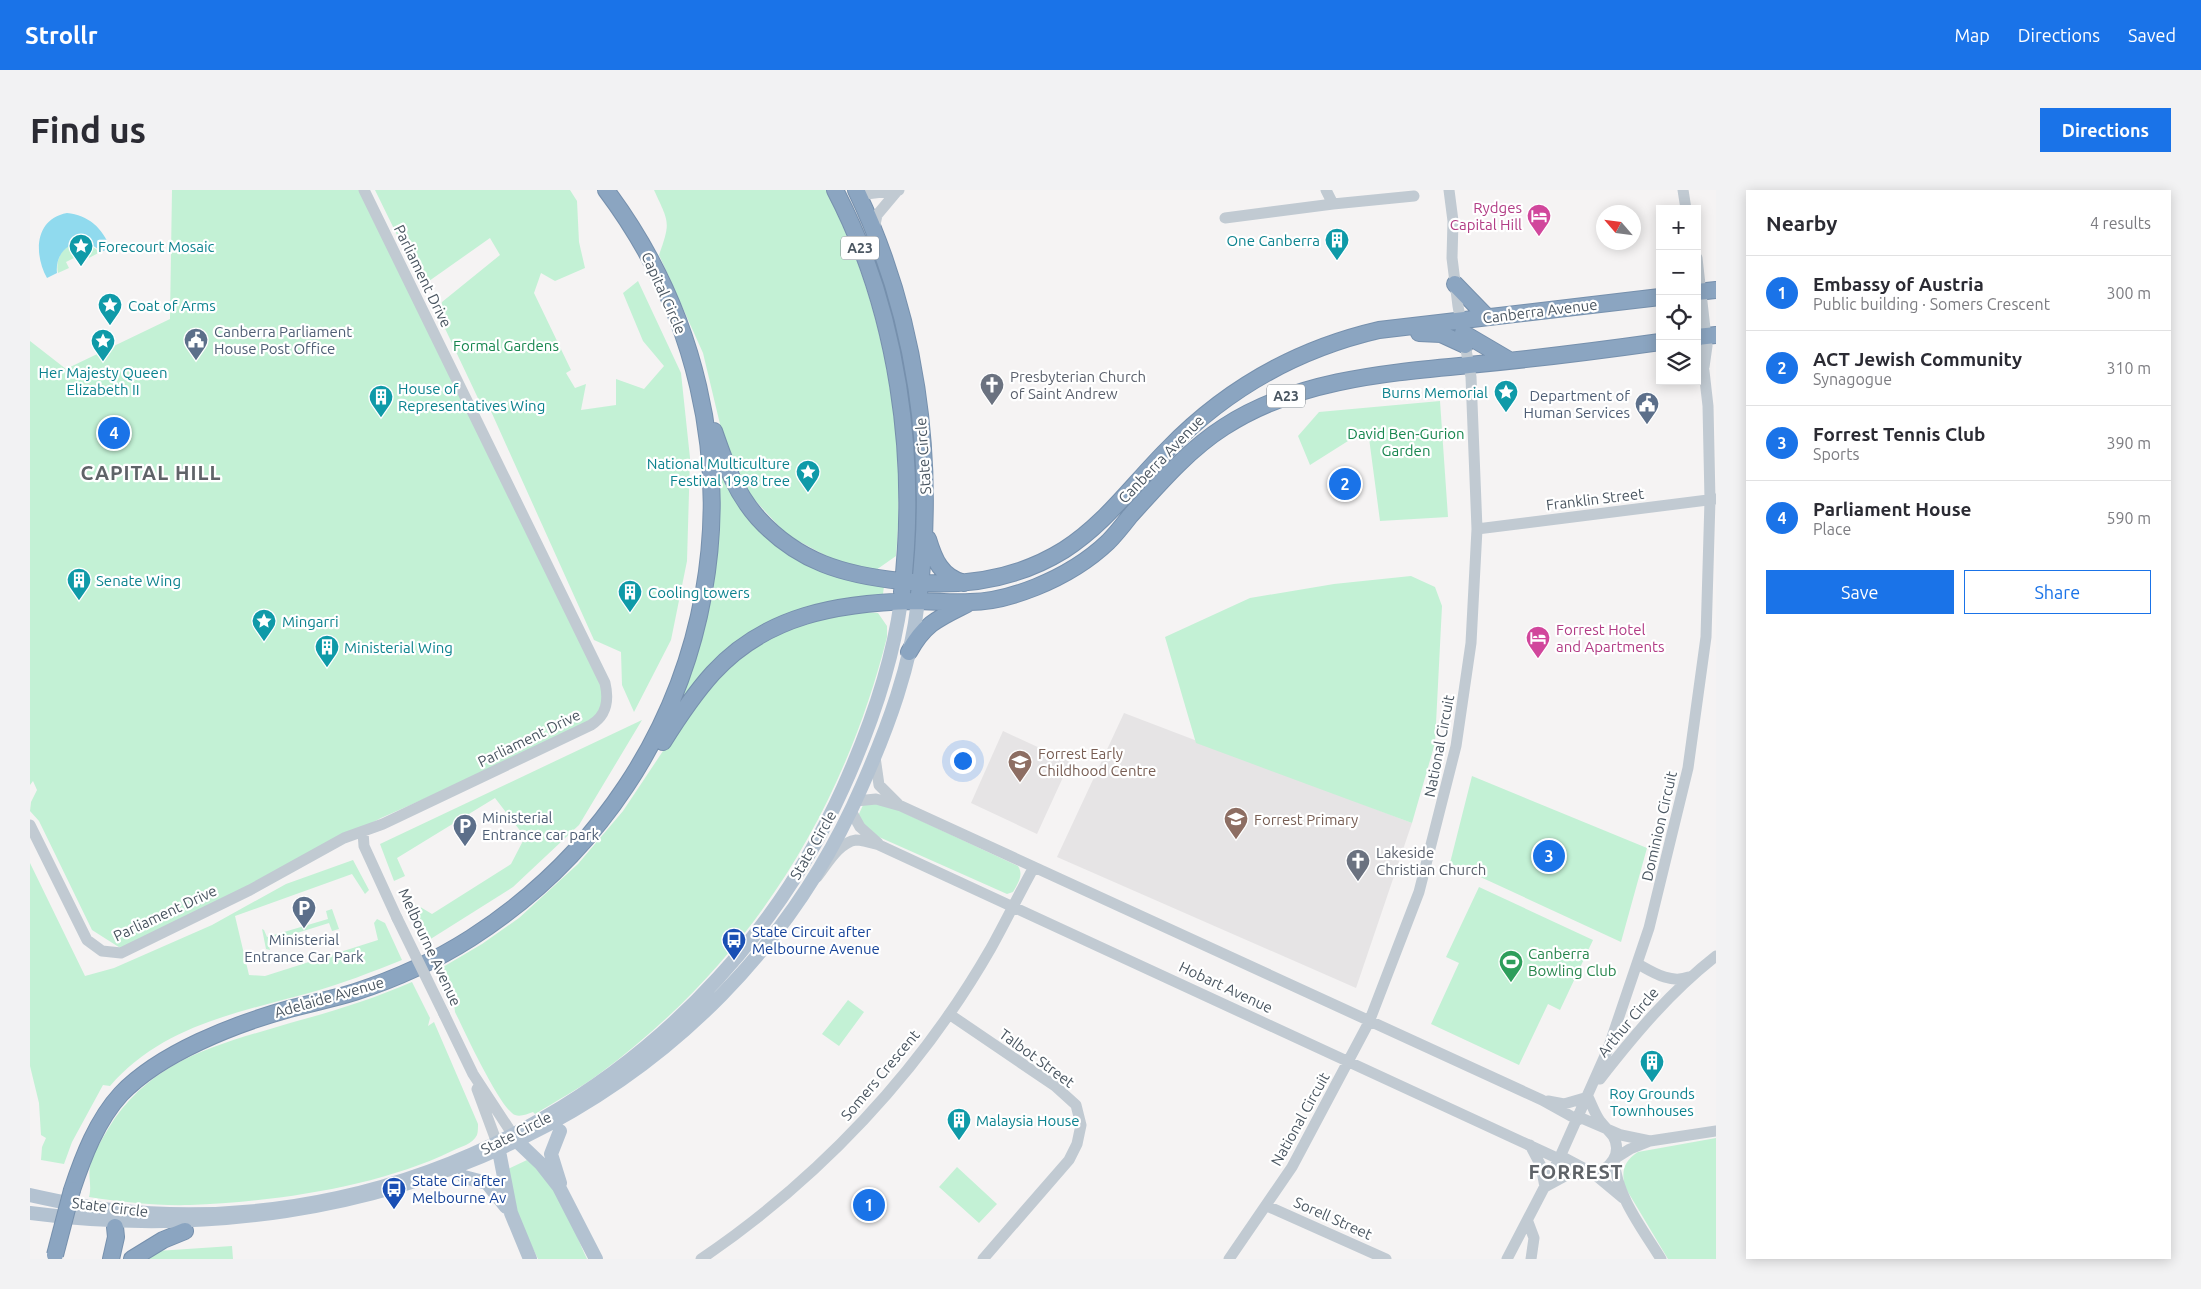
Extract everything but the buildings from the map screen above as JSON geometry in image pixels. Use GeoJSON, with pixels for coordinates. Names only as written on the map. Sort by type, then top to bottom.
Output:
{"type":"FeatureCollection","features":[{"type":"Feature","properties":{"kind":"highway","name":"Capital Circle"},"geometry":{"type":"LineString","coordinates":[[606,190],[636,233],[666,290],[689,350],[703,406]]}},
{"type":"Feature","properties":{"kind":"highway"},"geometry":{"type":"LineString","coordinates":[[837,191],[857,192]]}},
{"type":"Feature","properties":{"kind":"highway","name":"State Circle"},"geometry":{"type":"LineString","coordinates":[[837,191],[872,281],[894,364],[904,444],[907,526],[901,602]]}},
{"type":"Feature","properties":{"kind":"highway","name":"State Circle"},"geometry":{"type":"LineString","coordinates":[[857,192],[890,276],[912,359],[923,442],[926,491],[925,531],[918,601]]}},
{"type":"Feature","properties":{"kind":"highway"},"geometry":{"type":"LineString","coordinates":[[1455,284],[1487,317]]}},
{"type":"Feature","properties":{"kind":"highway","name":"Canberra Avenue"},"geometry":{"type":"LineString","coordinates":[[903,581],[920,584],[966,583],[996,578],[1024,570],[1051,557],[1075,542],[1106,516],[1178,438],[1207,412],[1249,383],[1280,365],[1322,347],[1353,336],[1392,329],[1463,332],[1487,317],[1656,296]]}},
{"type":"Feature","properties":{"kind":"highway"},"geometry":{"type":"LineString","coordinates":[[1392,329],[1416,333],[1441,334],[1463,332],[1509,360]]}},
{"type":"Feature","properties":{"kind":"highway","name":"Canberra Avenue"},"geometry":{"type":"LineString","coordinates":[[602,820],[622,801],[704,683],[746,643],[778,624],[815,612],[856,604],[918,601],[969,603],[996,599],[1026,591],[1052,580],[1080,564],[1107,543],[1187,456],[1220,429],[1256,409],[1291,394],[1345,381],[1656,342]]}},
{"type":"Feature","properties":{"kind":"highway"},"geometry":{"type":"LineString","coordinates":[[894,364],[912,359]]}},
{"type":"Feature","properties":{"kind":"highway","name":"A23"},"geometry":{"type":"LineString","coordinates":[[703,406],[737,490],[756,516],[777,536],[807,556],[832,568],[858,575],[903,581]]}},
{"type":"Feature","properties":{"kind":"highway","name":"Adelaide Avenue"},"geometry":{"type":"LineString","coordinates":[[55,1257],[76,1178],[86,1151],[118,1096],[142,1074],[168,1057],[257,1019],[352,993],[405,973],[441,956],[522,902],[569,858],[602,820],[640,766],[661,727],[682,675],[694,636],[707,573],[712,509],[709,444],[703,406]]}},
{"type":"Feature","properties":{"kind":"highway"},"geometry":{"type":"LineString","coordinates":[[904,444],[923,442]]}},
{"type":"Feature","properties":{"kind":"highway"},"geometry":{"type":"LineString","coordinates":[[925,531],[938,565],[949,576],[966,583]]}},
{"type":"Feature","properties":{"kind":"highway"},"geometry":{"type":"LineString","coordinates":[[909,652],[919,634],[930,623],[969,603]]}},
{"type":"Feature","properties":{"kind":"highway"},"geometry":{"type":"LineString","coordinates":[[111,1259],[116,1237],[115,1227]]}},
{"type":"Feature","properties":{"kind":"highway"},"geometry":{"type":"LineString","coordinates":[[132,1259],[158,1243],[185,1231]]}},
{"type":"Feature","properties":{"kind":"main road","name":"State Circle"},"geometry":{"type":"LineString","coordinates":[[510,1213],[496,1192],[487,1183],[459,1179],[560,1131],[625,1087],[689,1034],[752,968],[781,931],[816,879],[875,757],[900,690],[918,601]]}},
{"type":"Feature","properties":{"kind":"main road","name":"State Circle"},"geometry":{"type":"LineString","coordinates":[[30,1195],[88,1207],[166,1213],[209,1213],[297,1205],[385,1186],[436,1169],[513,1135],[588,1091],[639,1054],[692,1007],[752,939],[804,864],[850,773],[878,699],[901,602]]}},
{"type":"Feature","properties":{"kind":"main road","name":"State Circle"},"geometry":{"type":"LineString","coordinates":[[850,773],[853,805]]}},
{"type":"Feature","properties":{"kind":"main road"},"geometry":{"type":"LineString","coordinates":[[825,824],[840,809],[853,805]]}},
{"type":"Feature","properties":{"kind":"main road"},"geometry":{"type":"LineString","coordinates":[[560,1131],[553,1146],[551,1156],[563,1193]]}},
{"type":"Feature","properties":{"kind":"main road","name":"Melbourne Avenue"},"geometry":{"type":"LineString","coordinates":[[513,1135],[541,1164],[563,1193],[596,1259]]}},
{"type":"Feature","properties":{"kind":"main road","name":"Melbourne Avenue"},"geometry":{"type":"LineString","coordinates":[[496,1143],[501,1160],[510,1213],[530,1259]]}},
{"type":"Feature","properties":{"kind":"main road"},"geometry":{"type":"LineString","coordinates":[[88,1207],[106,1217],[115,1227]]}},
{"type":"Feature","properties":{"kind":"main road","name":"State Circle"},"geometry":{"type":"LineString","coordinates":[[30,1213],[115,1227],[209,1231]]}},
{"type":"Feature","properties":{"kind":"street","name":"Parliament Drive"},"geometry":{"type":"LineString","coordinates":[[30,825],[87,940],[99,950],[112,954],[125,951],[250,890],[344,838],[363,832],[591,725],[602,715],[608,699],[605,683],[364,190]]}},
{"type":"Feature","properties":{"kind":"street"},"geometry":{"type":"LineString","coordinates":[[857,192],[898,190]]}},
{"type":"Feature","properties":{"kind":"street"},"geometry":{"type":"LineString","coordinates":[[875,234],[874,226],[877,215],[898,190]]}},
{"type":"Feature","properties":{"kind":"street"},"geometry":{"type":"LineString","coordinates":[[1326,190],[1333,204]]}},
{"type":"Feature","properties":{"kind":"street","name":"National Circuit"},"geometry":{"type":"LineString","coordinates":[[1229,1259],[1292,1167],[1369,1022],[1419,892],[1456,746],[1471,643],[1477,529],[1468,365],[1452,258],[1453,221],[1450,190]]}},
{"type":"Feature","properties":{"kind":"street"},"geometry":{"type":"LineString","coordinates":[[1683,190],[1685,205]]}},
{"type":"Feature","properties":{"kind":"street"},"geometry":{"type":"LineString","coordinates":[[1225,218],[1414,196]]}},
{"type":"Feature","properties":{"kind":"street","name":"Dominion Circuit"},"geometry":{"type":"LineString","coordinates":[[1508,1259],[1590,1094],[1638,964],[1662,880],[1688,768],[1706,637],[1713,499],[1708,406],[1704,371],[1707,346],[1704,339],[1705,291],[1701,274]]}},
{"type":"Feature","properties":{"kind":"street","name":"Franklin Street"},"geometry":{"type":"LineString","coordinates":[[1477,529],[1713,499]]}},
{"type":"Feature","properties":{"kind":"street","name":"Hobart Avenue"},"geometry":{"type":"LineString","coordinates":[[875,757],[879,785],[901,806]]}},
{"type":"Feature","properties":{"kind":"street","name":"Hobart Avenue"},"geometry":{"type":"LineString","coordinates":[[879,844],[860,827],[853,805],[876,799],[901,806],[1542,1100],[1578,1119],[1608,1130],[1650,1141]]}},
{"type":"Feature","properties":{"kind":"street","name":"Melbourne Avenue"},"geometry":{"type":"LineString","coordinates":[[363,832],[364,846],[473,1074],[496,1143]]}},
{"type":"Feature","properties":{"kind":"street","name":"Hobart Avenue"},"geometry":{"type":"LineString","coordinates":[[816,879],[847,844],[857,840],[879,844],[1349,1062],[1560,1157],[1593,1173],[1624,1198]]}},
{"type":"Feature","properties":{"kind":"street","name":"Somers Crescent"},"geometry":{"type":"LineString","coordinates":[[701,1259],[758,1218],[816,1168],[857,1127],[906,1072],[949,1014],[991,948],[1034,867]]}},
{"type":"Feature","properties":{"kind":"street","name":"Arthur Circle"},"geometry":{"type":"LineString","coordinates":[[1590,1094],[1646,1021],[1691,976],[1716,956]]}},
{"type":"Feature","properties":{"kind":"street","name":"Arthur Circle"},"geometry":{"type":"LineString","coordinates":[[1638,964],[1667,978],[1682,979],[1691,976]]}},
{"type":"Feature","properties":{"kind":"street","name":"Talbot Street"},"geometry":{"type":"LineString","coordinates":[[949,1014],[1055,1086],[1076,1105],[1081,1125],[1078,1144],[1069,1160],[983,1259]]}},
{"type":"Feature","properties":{"kind":"street","name":"Melbourne Avenue"},"geometry":{"type":"LineString","coordinates":[[473,1074],[513,1135]]}},
{"type":"Feature","properties":{"kind":"street"},"geometry":{"type":"LineString","coordinates":[[1542,1100],[1564,1104],[1590,1094],[1597,1116],[1616,1144],[1614,1160],[1618,1185],[1661,1259]]}},
{"type":"Feature","properties":{"kind":"street"},"geometry":{"type":"LineString","coordinates":[[1530,1145],[1541,1166],[1545,1187],[1567,1175],[1593,1173],[1606,1169],[1614,1160],[1630,1149],[1650,1141],[1716,1131]]}},
{"type":"Feature","properties":{"kind":"street","name":"Sorell Street"},"geometry":{"type":"LineString","coordinates":[[1267,1206],[1288,1213],[1386,1259]]}},
{"type":"Feature","properties":{"kind":"street"},"geometry":{"type":"LineString","coordinates":[[1528,1222],[1534,1238],[1531,1259]]}},
{"type":"Feature","properties":{"kind":"shaded area","name":"Forrest Primary"},"geometry":{"type":"Polygon","coordinates":[[[1124,713],[1412,823],[1356,988],[1057,857],[1124,713]]]}},
{"type":"Feature","properties":{"kind":"shaded area","name":"Forrest Early Childhood Centre"},"geometry":{"type":"Polygon","coordinates":[[[1003,731],[1070,762],[1037,834],[971,803],[1003,731]]]}},
{"type":"Feature","properties":{"kind":"green space"},"geometry":{"type":"Polygon","coordinates":[[[172,190],[361,190],[608,693],[591,725],[381,818],[125,951],[92,930],[39,821],[30,811],[31,802],[37,790],[33,781],[30,785],[30,341],[66,369],[170,319],[172,190]]]}},
{"type":"Feature","properties":{"kind":"green space","name":"Formal Gardens"},"geometry":{"type":"Polygon","coordinates":[[[375,190],[570,190],[577,201],[579,242],[585,268],[555,281],[541,273],[534,293],[571,370],[566,373],[575,388],[586,384],[581,410],[616,405],[616,379],[644,389],[664,366],[643,341],[623,293],[638,281],[681,373],[690,458],[687,561],[671,640],[634,712],[622,685],[621,652],[594,640],[490,409],[484,411],[441,320],[448,316],[440,316],[442,302],[500,255],[490,238],[422,286],[375,190]]]}},
{"type":"Feature","properties":{"kind":"green space"},"geometry":{"type":"Polygon","coordinates":[[[654,190],[826,190],[846,233],[863,277],[876,322],[894,415],[898,462],[896,556],[876,570],[836,561],[787,535],[752,497],[725,445],[703,353],[659,255],[667,222],[654,190]]]}},
{"type":"Feature","properties":{"kind":"green space"},"geometry":{"type":"Polygon","coordinates":[[[79,243],[90,245],[100,252],[89,258],[86,252],[66,262],[69,268],[58,273],[57,267],[61,253],[69,246],[79,243]]]}},
{"type":"Feature","properties":{"kind":"green space","name":"David Ben-Gurion Garden"},"geometry":{"type":"Polygon","coordinates":[[[1440,401],[1448,517],[1380,521],[1369,438],[1348,441],[1310,465],[1298,436],[1319,412],[1440,401]]]}},
{"type":"Feature","properties":{"kind":"green space"},"geometry":{"type":"Polygon","coordinates":[[[717,466],[719,466],[758,526],[884,586],[883,594],[827,603],[799,610],[675,710],[695,650],[709,590],[714,560],[718,498],[717,466]]]}},
{"type":"Feature","properties":{"kind":"green space"},"geometry":{"type":"Polygon","coordinates":[[[1411,576],[1435,587],[1442,606],[1435,743],[1412,823],[1196,743],[1165,637],[1250,598],[1334,584],[1411,576]]]}},
{"type":"Feature","properties":{"kind":"green space"},"geometry":{"type":"Polygon","coordinates":[[[853,611],[878,613],[887,626],[887,637],[868,702],[844,765],[815,825],[782,881],[743,935],[700,985],[652,1031],[599,1074],[575,1090],[535,1114],[533,1112],[515,1115],[508,1110],[492,1085],[455,1012],[454,1004],[438,970],[482,944],[519,918],[578,864],[623,811],[699,697],[745,650],[801,622],[853,611]]]}},
{"type":"Feature","properties":{"kind":"green space"},"geometry":{"type":"Polygon","coordinates":[[[642,720],[579,825],[513,887],[429,940],[408,906],[417,905],[432,914],[511,864],[525,837],[495,798],[397,858],[405,876],[394,881],[380,844],[642,720]]]}},
{"type":"Feature","properties":{"kind":"green space"},"geometry":{"type":"Polygon","coordinates":[[[1472,776],[1647,848],[1621,942],[1450,863],[1472,776]]]}},
{"type":"Feature","properties":{"kind":"green space"},"geometry":{"type":"Polygon","coordinates":[[[864,803],[883,803],[1018,866],[1020,876],[1013,892],[1007,894],[870,833],[858,816],[864,803]]]}},
{"type":"Feature","properties":{"kind":"green space"},"geometry":{"type":"Polygon","coordinates":[[[353,860],[369,890],[365,894],[352,874],[235,916],[249,975],[265,976],[378,940],[374,923],[377,919],[385,923],[402,960],[333,986],[228,1015],[177,1035],[153,1049],[130,1066],[110,1086],[103,1085],[72,1142],[64,1164],[41,1160],[42,1147],[46,1138],[41,1135],[39,1103],[30,1066],[30,863],[85,976],[114,968],[212,925],[286,884],[353,860]]]}},
{"type":"Feature","properties":{"kind":"green space","name":"Canberra Bowling Club"},"geometry":{"type":"Polygon","coordinates":[[[1479,887],[1593,940],[1560,1010],[1548,1004],[1519,1065],[1431,1024],[1459,963],[1446,957],[1479,887]]]}},
{"type":"Feature","properties":{"kind":"green space"},"geometry":{"type":"Polygon","coordinates":[[[332,909],[339,929],[332,931],[329,923],[268,942],[270,950],[266,949],[262,929],[267,937],[328,919],[326,911],[332,909]]]}},
{"type":"Feature","properties":{"kind":"green space"},"geometry":{"type":"Polygon","coordinates":[[[412,982],[430,1018],[428,1026],[434,1022],[478,1124],[477,1135],[469,1143],[423,1164],[392,1174],[358,1183],[290,1196],[190,1205],[140,1203],[89,1197],[91,1162],[108,1129],[125,1105],[144,1086],[165,1070],[188,1058],[237,1039],[352,1005],[412,982]]]}},
{"type":"Feature","properties":{"kind":"green space"},"geometry":{"type":"Polygon","coordinates":[[[848,1000],[864,1012],[839,1046],[822,1034],[848,1000]]]}},
{"type":"Feature","properties":{"kind":"green space"},"geometry":{"type":"Polygon","coordinates":[[[1716,1138],[1716,1259],[1668,1259],[1625,1187],[1623,1176],[1625,1167],[1638,1152],[1716,1138]]]}},
{"type":"Feature","properties":{"kind":"green space"},"geometry":{"type":"Polygon","coordinates":[[[527,1160],[547,1179],[563,1205],[587,1259],[538,1259],[518,1218],[508,1169],[527,1160]]]}},
{"type":"Feature","properties":{"kind":"green space"},"geometry":{"type":"Polygon","coordinates":[[[957,1167],[997,1204],[979,1223],[939,1187],[957,1167]]]}},
{"type":"Feature","properties":{"kind":"green space"},"geometry":{"type":"Polygon","coordinates":[[[232,1246],[233,1259],[142,1259],[157,1251],[232,1246]]]}},
{"type":"Feature","properties":{"kind":"water"},"geometry":{"type":"Polygon","coordinates":[[[67,213],[82,216],[94,224],[103,234],[110,248],[101,252],[94,246],[86,243],[71,245],[60,256],[57,264],[57,273],[47,278],[40,259],[40,239],[48,222],[67,213]]]}},
{"type":"Feature","properties":{"kind":"place","name":"Rydges Capital Hill"},"geometry":{"type":"Point","coordinates":[1539,237]}},
{"type":"Feature","properties":{"kind":"place","name":"One Canberra"},"geometry":{"type":"Point","coordinates":[1337,261]}},
{"type":"Feature","properties":{"kind":"place","name":"Forecourt Mosaic"},"geometry":{"type":"Point","coordinates":[81,267]}},
{"type":"Feature","properties":{"kind":"place","name":"Coat of Arms"},"geometry":{"type":"Point","coordinates":[110,326]}},
{"type":"Feature","properties":{"kind":"place","name":"Canberra Parliament House Post Office"},"geometry":{"type":"Point","coordinates":[196,361]}},
{"type":"Feature","properties":{"kind":"place","name":"Her Majesty Queen Elizabeth II"},"geometry":{"type":"Point","coordinates":[103,362]}},
{"type":"Feature","properties":{"kind":"place","name":"Presbyterian Church of Saint Andrew"},"geometry":{"type":"Point","coordinates":[992,406]}},
{"type":"Feature","properties":{"kind":"place","name":"Burns Memorial"},"geometry":{"type":"Point","coordinates":[1506,413]}},
{"type":"Feature","properties":{"kind":"place","name":"House of Representatives Wing"},"geometry":{"type":"Point","coordinates":[381,418]}},
{"type":"Feature","properties":{"kind":"place","name":"Department of Human Services"},"geometry":{"type":"Point","coordinates":[1647,425]}},
{"type":"Feature","properties":{"kind":"place","name":"Parliament House"},"geometry":{"type":"Point","coordinates":[114,433]}},
{"type":"Feature","properties":{"kind":"place","name":"ACT Jewish Community"},"geometry":{"type":"Point","coordinates":[1345,484]}},
{"type":"Feature","properties":{"kind":"place","name":"National Multiculture Festival 1998 tree"},"geometry":{"type":"Point","coordinates":[808,493]}},
{"type":"Feature","properties":{"kind":"place","name":"Senate Wing"},"geometry":{"type":"Point","coordinates":[79,601]}},
{"type":"Feature","properties":{"kind":"place","name":"Cooling towers"},"geometry":{"type":"Point","coordinates":[630,613]}},
{"type":"Feature","properties":{"kind":"place","name":"Mingarri"},"geometry":{"type":"Point","coordinates":[264,642]}},
{"type":"Feature","properties":{"kind":"place","name":"Forrest Hotel and Apartments"},"geometry":{"type":"Point","coordinates":[1538,659]}},
{"type":"Feature","properties":{"kind":"place","name":"Ministerial Wing"},"geometry":{"type":"Point","coordinates":[327,668]}},
{"type":"Feature","properties":{"kind":"place","name":"Forrest Early Childhood Centre"},"geometry":{"type":"Point","coordinates":[1020,783]}},
{"type":"Feature","properties":{"kind":"place","name":"Forrest Primary"},"geometry":{"type":"Point","coordinates":[1236,840]}},
{"type":"Feature","properties":{"kind":"place","name":"Ministerial Entrance car park"},"geometry":{"type":"Point","coordinates":[465,847]}},
{"type":"Feature","properties":{"kind":"place","name":"Forrest Tennis Club"},"geometry":{"type":"Point","coordinates":[1549,856]}},
{"type":"Feature","properties":{"kind":"place","name":"Lakeside Christian Church"},"geometry":{"type":"Point","coordinates":[1358,882]}},
{"type":"Feature","properties":{"kind":"place","name":"Ministerial Entrance Car Park"},"geometry":{"type":"Point","coordinates":[304,929]}},
{"type":"Feature","properties":{"kind":"place","name":"State Circuit after Melbourne Avenue"},"geometry":{"type":"Point","coordinates":[734,961]}},
{"type":"Feature","properties":{"kind":"place","name":"Canberra Bowling Club"},"geometry":{"type":"Point","coordinates":[1511,983]}},
{"type":"Feature","properties":{"kind":"place","name":"Roy Grounds Townhouses"},"geometry":{"type":"Point","coordinates":[1652,1083]}},
{"type":"Feature","properties":{"kind":"place","name":"Malaysia House"},"geometry":{"type":"Point","coordinates":[959,1141]}},
{"type":"Feature","properties":{"kind":"place","name":"Embassy of Austria"},"geometry":{"type":"Point","coordinates":[869,1205]}},
{"type":"Feature","properties":{"kind":"place","name":"State Cir after Melbourne Av"},"geometry":{"type":"Point","coordinates":[394,1210]}},
{"type":"Feature","properties":{"kind":"district","name":"CAPITAL HILL"},"geometry":{"type":"Point","coordinates":[151,472]}},
{"type":"Feature","properties":{"kind":"district","name":"FORREST"},"geometry":{"type":"Point","coordinates":[1576,1171]}}]}
